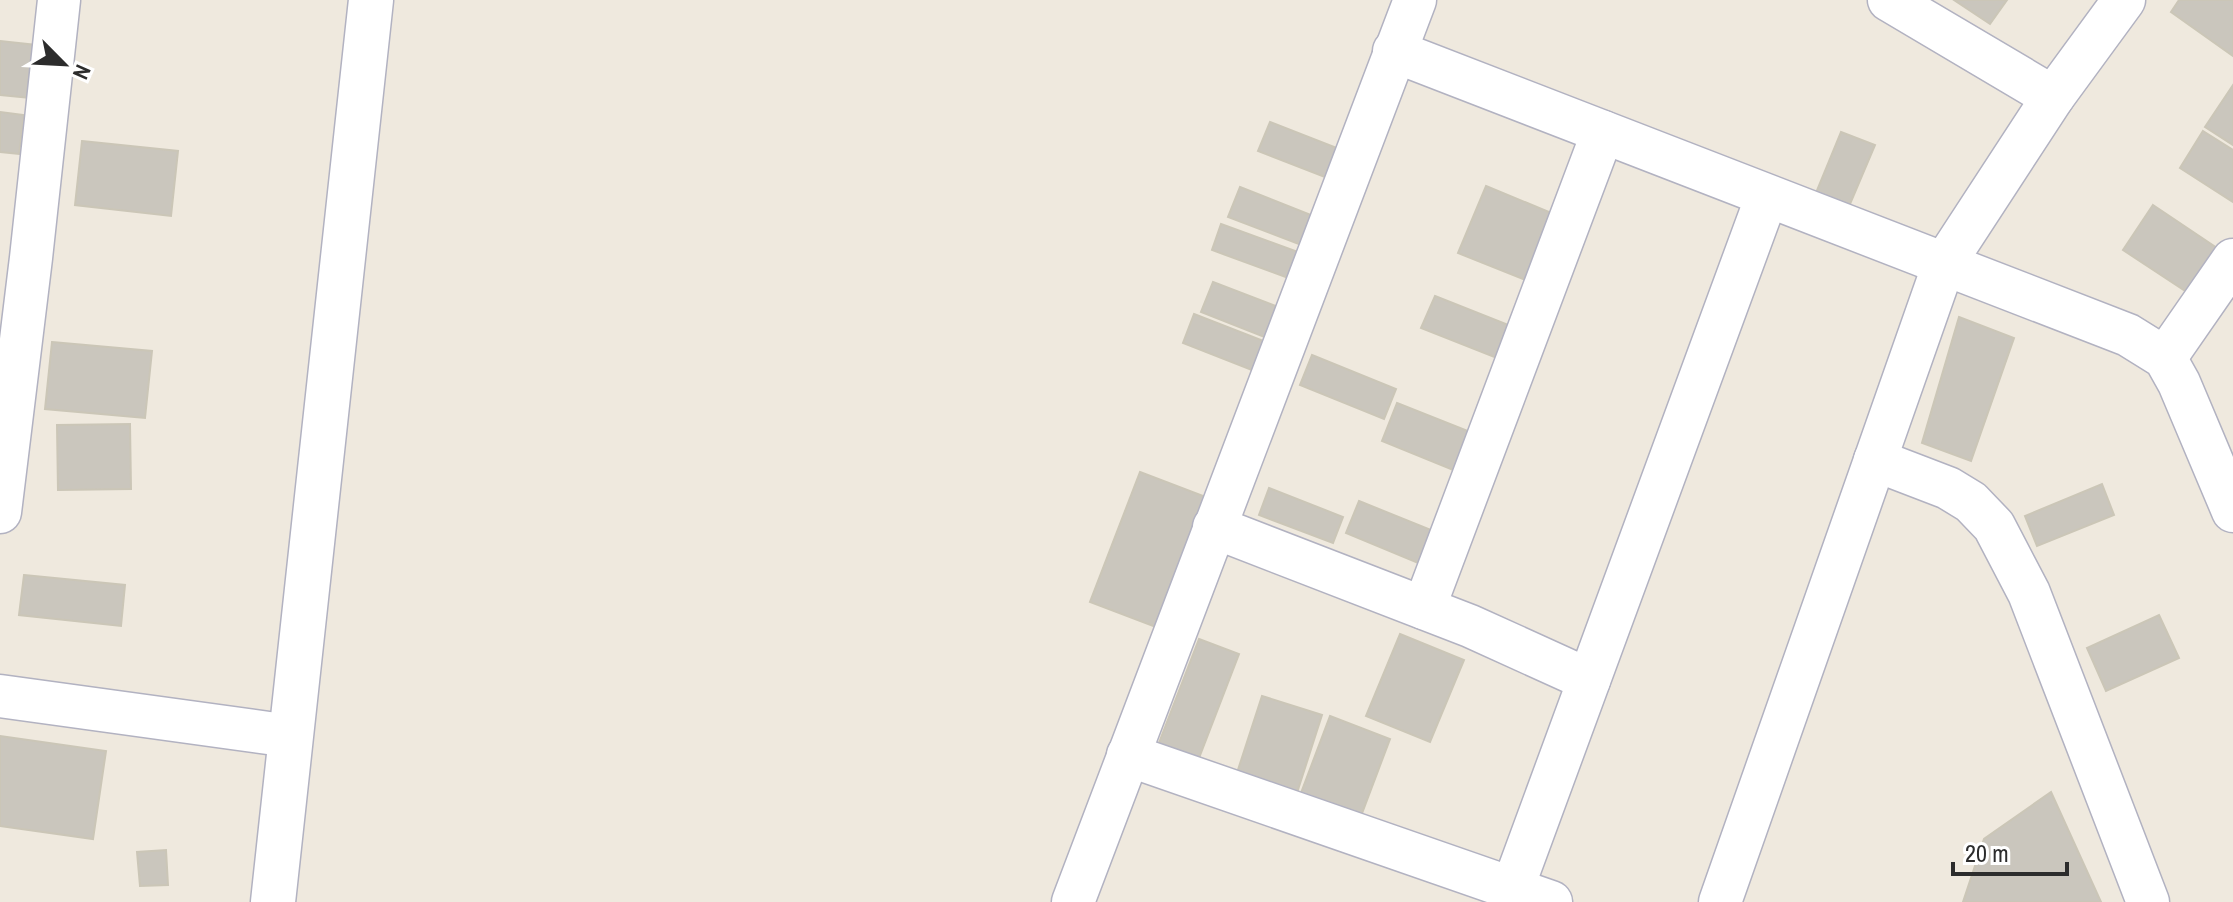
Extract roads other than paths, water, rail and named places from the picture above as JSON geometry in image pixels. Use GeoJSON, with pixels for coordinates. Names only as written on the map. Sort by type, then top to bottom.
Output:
{"type":"FeatureCollection","features":[{"type":"Feature","properties":{"kind":"street"},"geometry":{"type":"LineString","coordinates":[[0,512],[59,0]]}},
{"type":"Feature","properties":{"kind":"street"},"geometry":{"type":"LineString","coordinates":[[273,902],[371,0]]}},
{"type":"Feature","properties":{"kind":"street"},"geometry":{"type":"LineString","coordinates":[[1073,902],[1415,0]]}},
{"type":"Feature","properties":{"kind":"street"},"geometry":{"type":"LineString","coordinates":[[1889,0],[2053,97]]}},
{"type":"Feature","properties":{"kind":"street"},"geometry":{"type":"LineString","coordinates":[[1720,902],[1944,264],[2053,97],[2124,0]]}},
{"type":"Feature","properties":{"kind":"street"},"geometry":{"type":"LineString","coordinates":[[1394,51],[2128,335],[2165,358],[2179,383],[2233,511]]}},
{"type":"Feature","properties":{"kind":"street"},"geometry":{"type":"LineString","coordinates":[[1424,608],[1603,132]]}},
{"type":"Feature","properties":{"kind":"street"},"geometry":{"type":"LineString","coordinates":[[1513,887],[1767,196]]}},
{"type":"Feature","properties":{"kind":"street"},"geometry":{"type":"LineString","coordinates":[[2165,358],[2233,260]]}},
{"type":"Feature","properties":{"kind":"street"},"geometry":{"type":"LineString","coordinates":[[1875,460],[1948,488],[1971,502],[1994,526],[2029,593],[2148,902]]}},
{"type":"Feature","properties":{"kind":"street"},"geometry":{"type":"LineString","coordinates":[[1214,527],[1424,608],[1589,680]]}},
{"type":"Feature","properties":{"kind":"street"},"geometry":{"type":"LineString","coordinates":[[0,696],[290,736]]}},
{"type":"Feature","properties":{"kind":"street"},"geometry":{"type":"LineString","coordinates":[[1128,755],[1551,902]]}}]}
